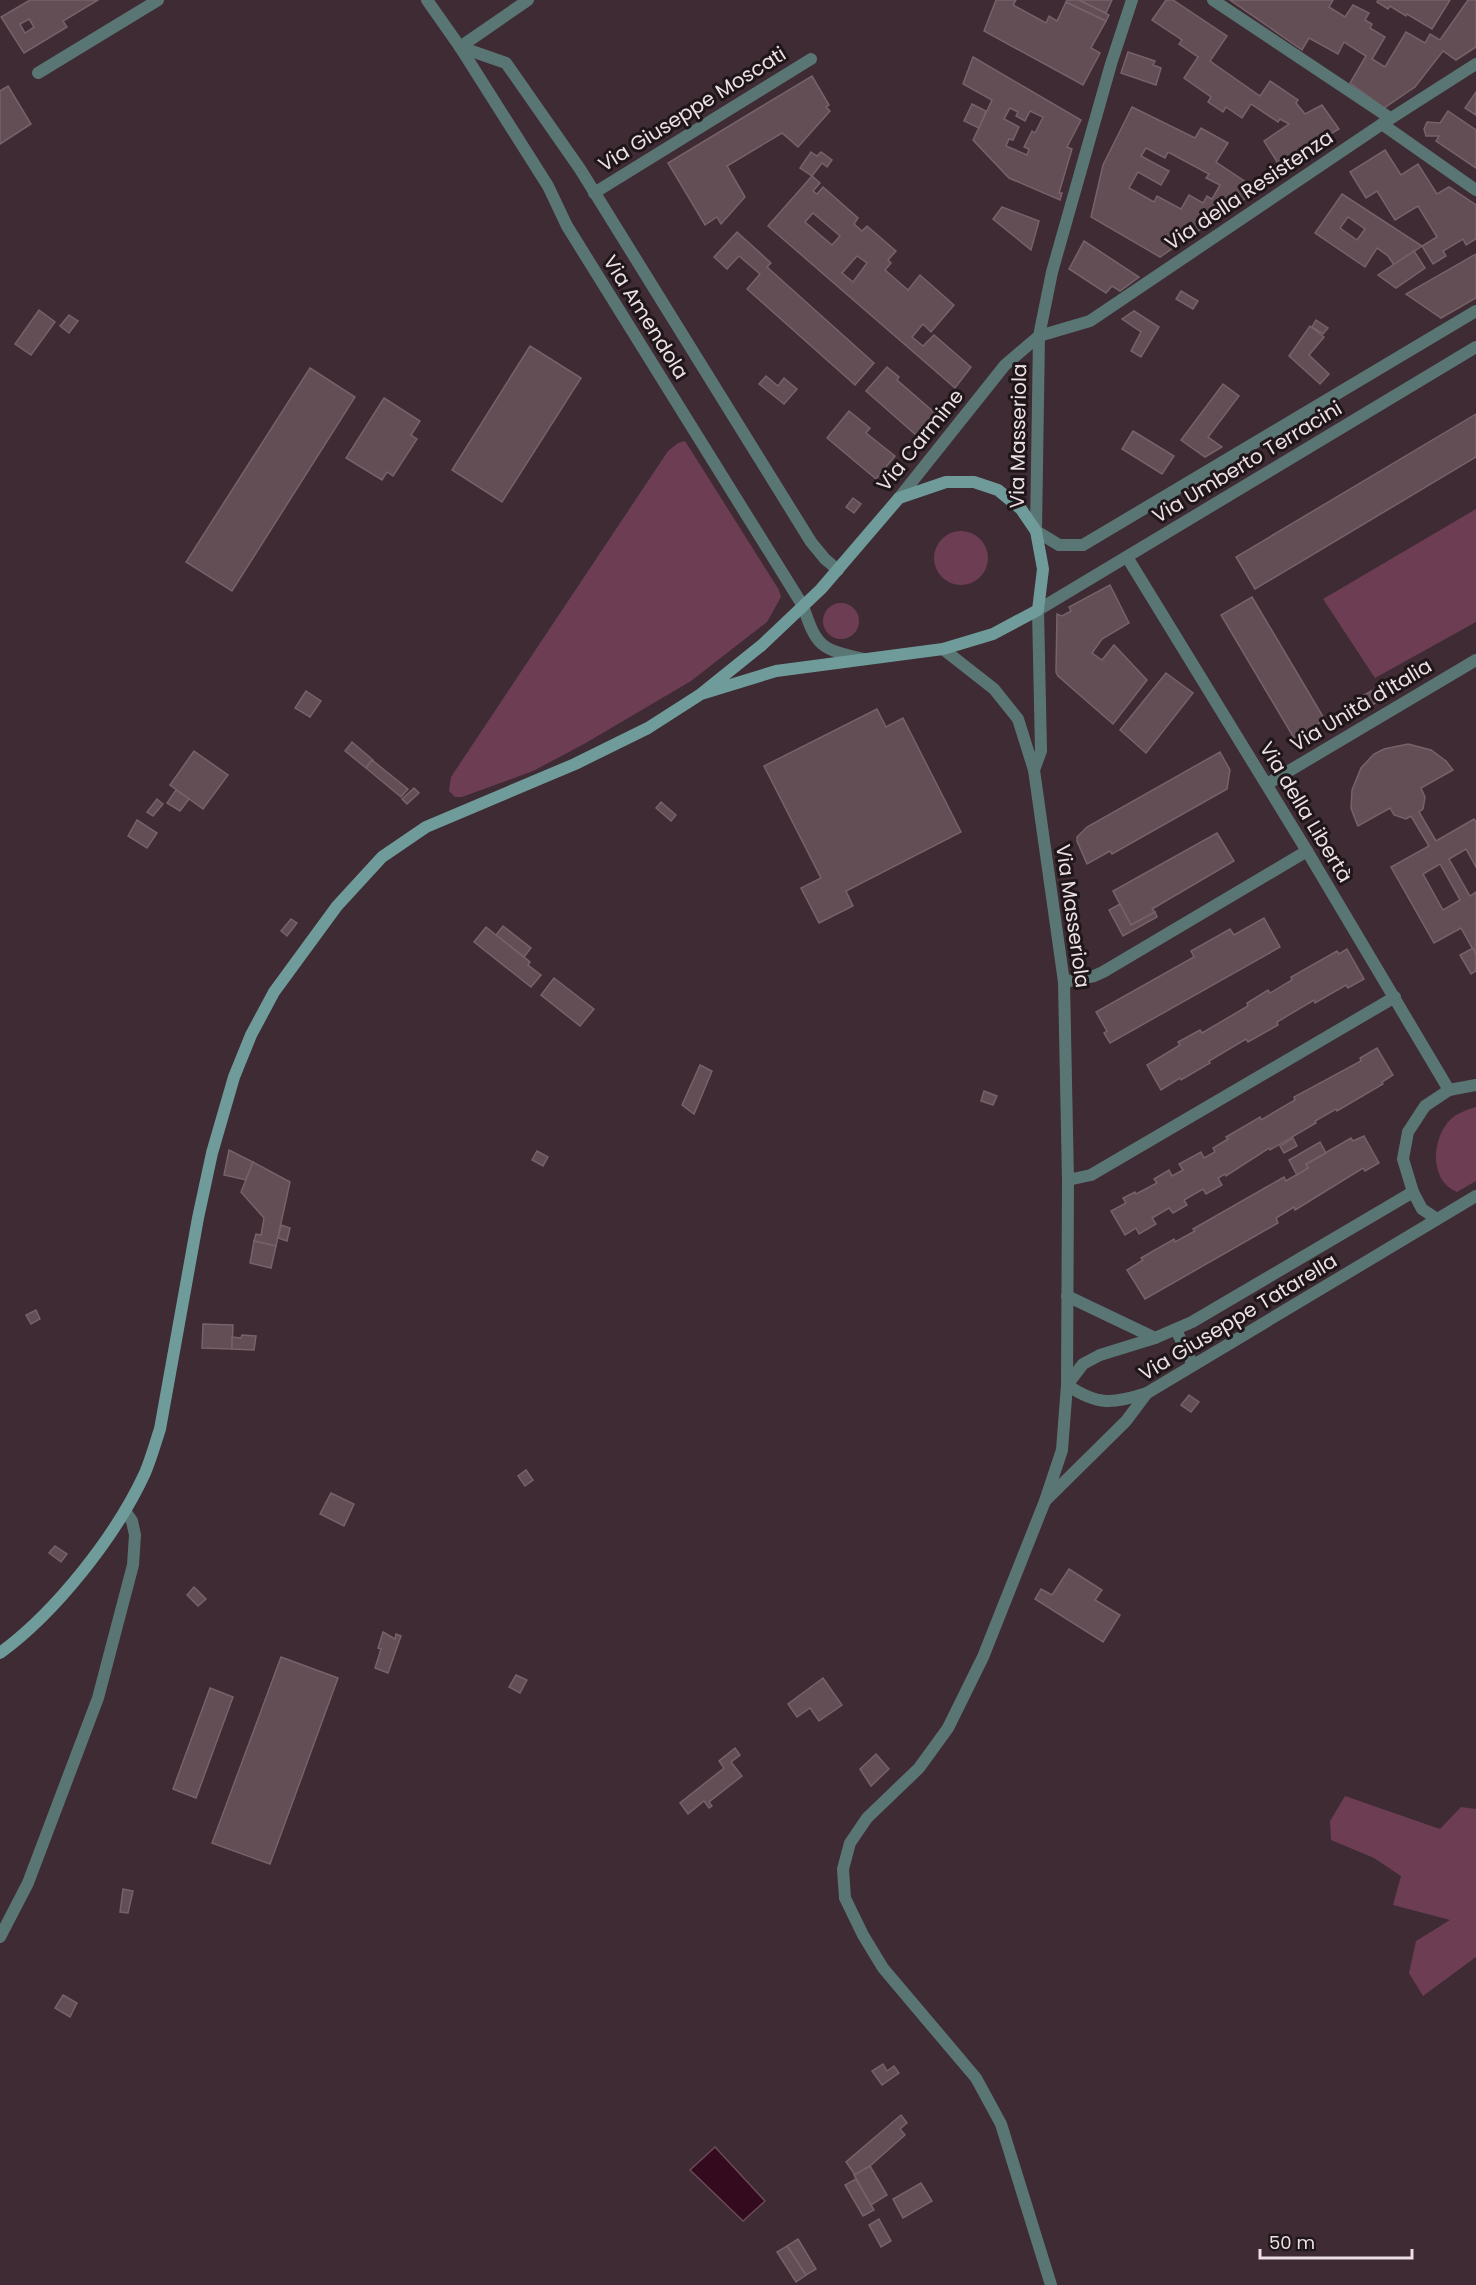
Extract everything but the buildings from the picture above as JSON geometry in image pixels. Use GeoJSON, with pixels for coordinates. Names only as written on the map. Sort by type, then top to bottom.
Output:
{"type":"FeatureCollection","features":[{"type":"Feature","properties":{"kind":"main road"},"geometry":{"type":"LineString","coordinates":[[898,498],[946,482],[974,482],[998,490],[1021,508],[1036,531]]}},
{"type":"Feature","properties":{"kind":"main road","name":"Via Carmine"},"geometry":{"type":"LineString","coordinates":[[701,694],[762,645],[803,606],[838,570],[898,498]]}},
{"type":"Feature","properties":{"kind":"main road","name":"Via Masseriola"},"geometry":{"type":"LineString","coordinates":[[1036,531],[1043,569],[1038,610]]}},
{"type":"Feature","properties":{"kind":"main road"},"geometry":{"type":"LineString","coordinates":[[0,1653],[26,1635],[86,1567],[125,1511],[146,1472],[160,1429],[212,1153],[234,1077],[251,1035],[274,992],[337,906],[382,857],[410,836],[443,818],[484,804],[575,764],[648,728],[701,694],[776,671],[943,649],[993,634],[1038,610]]}},
{"type":"Feature","properties":{"kind":"street"},"geometry":{"type":"LineString","coordinates":[[38,73],[158,0]]}},
{"type":"Feature","properties":{"kind":"street","name":"Via Amendola"},"geometry":{"type":"LineString","coordinates":[[427,0],[460,46],[548,186],[567,226],[803,606]]}},
{"type":"Feature","properties":{"kind":"street"},"geometry":{"type":"LineString","coordinates":[[460,46],[528,0]]}},
{"type":"Feature","properties":{"kind":"street"},"geometry":{"type":"LineString","coordinates":[[1039,336],[1052,272],[1111,64],[1132,0]]}},
{"type":"Feature","properties":{"kind":"street"},"geometry":{"type":"LineString","coordinates":[[1213,0],[1386,121],[1476,190]]}},
{"type":"Feature","properties":{"kind":"street","name":"Via Amendola"},"geometry":{"type":"LineString","coordinates":[[460,46],[506,63],[594,193],[811,542],[838,570]]}},
{"type":"Feature","properties":{"kind":"street","name":"Via Giuseppe Moscati"},"geometry":{"type":"LineString","coordinates":[[594,193],[811,59]]}},
{"type":"Feature","properties":{"kind":"street","name":"Via della Resistenza"},"geometry":{"type":"LineString","coordinates":[[1039,336],[1090,321],[1386,121],[1476,64]]}},
{"type":"Feature","properties":{"kind":"street","name":"Via Umberto Terracini"},"geometry":{"type":"LineString","coordinates":[[1036,531],[1059,545],[1083,545],[1476,311]]}},
{"type":"Feature","properties":{"kind":"street","name":"Via Carmine"},"geometry":{"type":"LineString","coordinates":[[898,498],[1005,365],[1039,336]]}},
{"type":"Feature","properties":{"kind":"street","name":"Via Masseriola"},"geometry":{"type":"LineString","coordinates":[[1036,531],[1039,336]]}},
{"type":"Feature","properties":{"kind":"street","name":"Via Umberto Terracini"},"geometry":{"type":"LineString","coordinates":[[1038,610],[1476,347]]}},
{"type":"Feature","properties":{"kind":"street","name":"Via della Libertà"},"geometry":{"type":"LineString","coordinates":[[1127,557],[1307,850],[1449,1090]]}},
{"type":"Feature","properties":{"kind":"street"},"geometry":{"type":"LineString","coordinates":[[803,606],[813,637],[833,652],[864,659]]}},
{"type":"Feature","properties":{"kind":"street","name":"Via Masseriola"},"geometry":{"type":"LineString","coordinates":[[1038,610],[1041,751],[1034,770],[1064,982],[1068,1180],[1067,1385],[1062,1450],[1045,1501],[982,1657],[948,1728],[919,1768],[867,1818],[850,1843],[843,1869],[845,1898],[863,1935],[883,1968],[976,2078],[1001,2124],[1050,2285]]}},
{"type":"Feature","properties":{"kind":"street"},"geometry":{"type":"LineString","coordinates":[[943,649],[994,689],[1018,719],[1034,770]]}},
{"type":"Feature","properties":{"kind":"street","name":"Via Unità d'Italia"},"geometry":{"type":"LineString","coordinates":[[1267,784],[1476,660]]}},
{"type":"Feature","properties":{"kind":"street"},"geometry":{"type":"LineString","coordinates":[[1064,982],[1094,976],[1307,850]]}},
{"type":"Feature","properties":{"kind":"street"},"geometry":{"type":"LineString","coordinates":[[1068,1180],[1091,1174],[1395,997]]}},
{"type":"Feature","properties":{"kind":"street"},"geometry":{"type":"LineString","coordinates":[[1437,1220],[1422,1209],[1413,1192],[1403,1159],[1408,1132],[1425,1106],[1449,1090],[1476,1085]]}},
{"type":"Feature","properties":{"kind":"street"},"geometry":{"type":"LineString","coordinates":[[1147,1393],[1123,1401],[1102,1402],[1083,1396],[1067,1385],[1083,1364],[1100,1355],[1176,1330],[1413,1192]]}},
{"type":"Feature","properties":{"kind":"street","name":"Via Giuseppe Tatarella"},"geometry":{"type":"LineString","coordinates":[[1045,1501],[1126,1421],[1147,1393],[1476,1196]]}},
{"type":"Feature","properties":{"kind":"street"},"geometry":{"type":"LineString","coordinates":[[1067,1296],[1155,1338]]}},
{"type":"Feature","properties":{"kind":"street"},"geometry":{"type":"LineString","coordinates":[[1176,1330],[1193,1365]]}},
{"type":"Feature","properties":{"kind":"street"},"geometry":{"type":"LineString","coordinates":[[0,1937],[28,1883],[98,1698],[133,1564],[135,1535],[132,1521],[125,1511]]}},
{"type":"Feature","properties":{"kind":"shaded area"},"geometry":{"type":"Polygon","coordinates":[[[685,441],[779,590],[781,597],[767,622],[691,681],[584,744],[533,771],[462,797],[455,797],[449,791],[451,777],[668,451],[678,443],[685,441]]]}},
{"type":"Feature","properties":{"kind":"shaded area"},"geometry":{"type":"Polygon","coordinates":[[[1476,509],[1476,622],[1375,678],[1323,599],[1476,509]]]}},
{"type":"Feature","properties":{"kind":"shaded area"},"geometry":{"type":"Polygon","coordinates":[[[961,531],[971,533],[980,539],[986,548],[988,558],[986,568],[980,577],[971,583],[961,585],[951,583],[942,577],[936,568],[934,558],[936,548],[942,539],[951,533],[961,531]]]}},
{"type":"Feature","properties":{"kind":"shaded area"},"geometry":{"type":"Polygon","coordinates":[[[841,603],[854,608],[859,621],[854,634],[841,639],[828,634],[823,621],[828,608],[841,603]]]}},
{"type":"Feature","properties":{"kind":"shaded area"},"geometry":{"type":"Polygon","coordinates":[[[1476,1107],[1476,1181],[1457,1192],[1441,1179],[1436,1158],[1437,1148],[1444,1127],[1451,1119],[1476,1107]]]}},
{"type":"Feature","properties":{"kind":"shaded area"},"geometry":{"type":"Polygon","coordinates":[[[1345,1796],[1440,1829],[1461,1807],[1476,1809],[1476,1957],[1423,1996],[1409,1973],[1416,1941],[1450,1920],[1393,1905],[1401,1876],[1374,1858],[1331,1840],[1330,1821],[1345,1796]]]}},
{"type":"Feature","properties":{"kind":"shaded area"},"geometry":{"type":"Polygon","coordinates":[[[715,2147],[765,2201],[743,2221],[690,2170],[715,2147]]]}}]}
